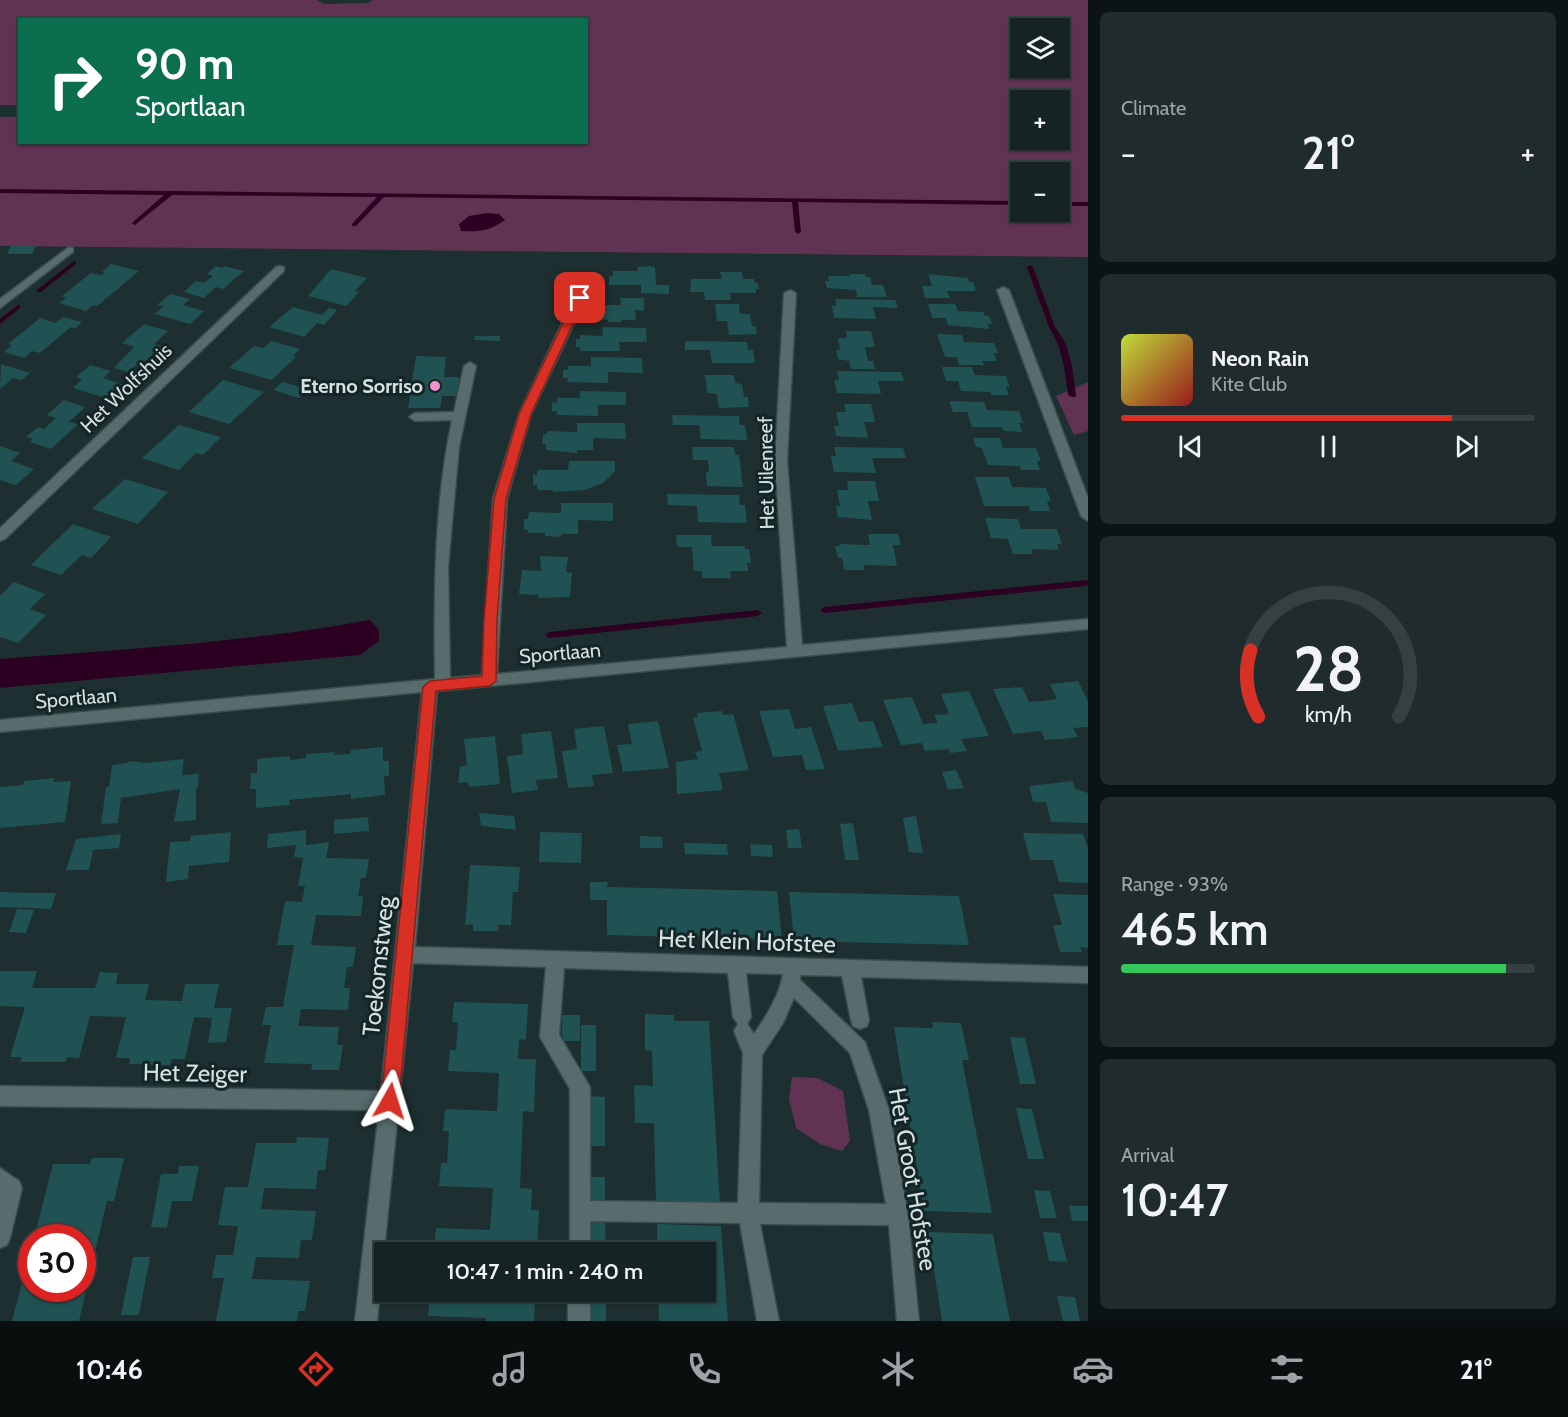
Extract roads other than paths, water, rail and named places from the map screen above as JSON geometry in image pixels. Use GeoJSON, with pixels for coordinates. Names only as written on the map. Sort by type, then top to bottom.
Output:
{"type":"FeatureCollection","features":[{"type":"Feature","properties":{"kind":"street"},"geometry":{"type":"LineString","coordinates":[[0,305],[69,250]]}},
{"type":"Feature","properties":{"kind":"street","name":"Het Wolfshuis"},"geometry":{"type":"LineString","coordinates":[[0,536],[280,269]]}},
{"type":"Feature","properties":{"kind":"street"},"geometry":{"type":"LineString","coordinates":[[489,681],[500,499],[525,414],[589,279]]}},
{"type":"Feature","properties":{"kind":"street"},"geometry":{"type":"LineString","coordinates":[[1003,290],[1088,516]]}},
{"type":"Feature","properties":{"kind":"street","name":"Het Uilenreef"},"geometry":{"type":"LineString","coordinates":[[790,293],[781,461],[795,652]]}},
{"type":"Feature","properties":{"kind":"street","name":"Toekomstweg"},"geometry":{"type":"LineString","coordinates":[[366,1321],[436,686],[441,567],[453,447],[470,366]]}},
{"type":"Feature","properties":{"kind":"street"},"geometry":{"type":"LineString","coordinates":[[415,417],[460,416]]}},
{"type":"Feature","properties":{"kind":"street","name":"Sportlaan"},"geometry":{"type":"LineString","coordinates":[[0,726],[1088,624]]}},
{"type":"Feature","properties":{"kind":"street","name":"Het Klein Hofstee"},"geometry":{"type":"LineString","coordinates":[[405,955],[736,965],[791,975],[850,968],[1088,975]]}},
{"type":"Feature","properties":{"kind":"street"},"geometry":{"type":"LineString","coordinates":[[556,960],[549,1037],[580,1088],[580,1242]]}},
{"type":"Feature","properties":{"kind":"street"},"geometry":{"type":"LineString","coordinates":[[736,965],[743,1024],[753,1053],[748,1213],[768,1321]]}},
{"type":"Feature","properties":{"kind":"street","name":"Het Groot Hofstee"},"geometry":{"type":"LineString","coordinates":[[850,968],[860,1033],[879,1110],[898,1215],[908,1321]]}},
{"type":"Feature","properties":{"kind":"street"},"geometry":{"type":"LineString","coordinates":[[753,1053],[776,1017],[791,975]]}},
{"type":"Feature","properties":{"kind":"street","name":"Het Groot Hofstee"},"geometry":{"type":"LineString","coordinates":[[791,975],[825,1014],[860,1033]]}},
{"type":"Feature","properties":{"kind":"street","name":"Het Zeiger"},"geometry":{"type":"LineString","coordinates":[[0,1096],[390,1101]]}},
{"type":"Feature","properties":{"kind":"street"},"geometry":{"type":"LineString","coordinates":[[0,1178],[12,1188],[0,1238]]}},
{"type":"Feature","properties":{"kind":"street"},"geometry":{"type":"LineString","coordinates":[[581,1211],[898,1215]]}},
{"type":"Feature","properties":{"kind":"street"},"geometry":{"type":"LineString","coordinates":[[579,1302],[579,1321]]}},
{"type":"Feature","properties":{"kind":"waterway"},"geometry":{"type":"LineString","coordinates":[[0,191],[170,193]]}},
{"type":"Feature","properties":{"kind":"waterway"},"geometry":{"type":"LineString","coordinates":[[135,223],[170,193]]}},
{"type":"Feature","properties":{"kind":"waterway"},"geometry":{"type":"LineString","coordinates":[[170,193],[795,200]]}},
{"type":"Feature","properties":{"kind":"waterway"},"geometry":{"type":"LineString","coordinates":[[354,225],[382,196]]}},
{"type":"Feature","properties":{"kind":"waterway"},"geometry":{"type":"LineString","coordinates":[[795,200],[1010,203]]}},
{"type":"Feature","properties":{"kind":"waterway"},"geometry":{"type":"LineString","coordinates":[[795,200],[798,232]]}},
{"type":"Feature","properties":{"kind":"waterway"},"geometry":{"type":"LineString","coordinates":[[1070,204],[1088,204]]}},
{"type":"Feature","properties":{"kind":"waterway"},"geometry":{"type":"LineString","coordinates":[[39,291],[74,263]]}},
{"type":"Feature","properties":{"kind":"waterway"},"geometry":{"type":"LineString","coordinates":[[1030,267],[1052,327],[1062,344],[1072,395]]}},
{"type":"Feature","properties":{"kind":"waterway"},"geometry":{"type":"LineString","coordinates":[[0,322],[18,307]]}},
{"type":"Feature","properties":{"kind":"waterway"},"geometry":{"type":"LineString","coordinates":[[824,610],[1085,583]]}},
{"type":"Feature","properties":{"kind":"waterway"},"geometry":{"type":"LineString","coordinates":[[549,635],[758,613]]}},
{"type":"Feature","properties":{"kind":"place","name":"Eterno Sorriso"},"geometry":{"type":"Point","coordinates":[435,386]}}]}
